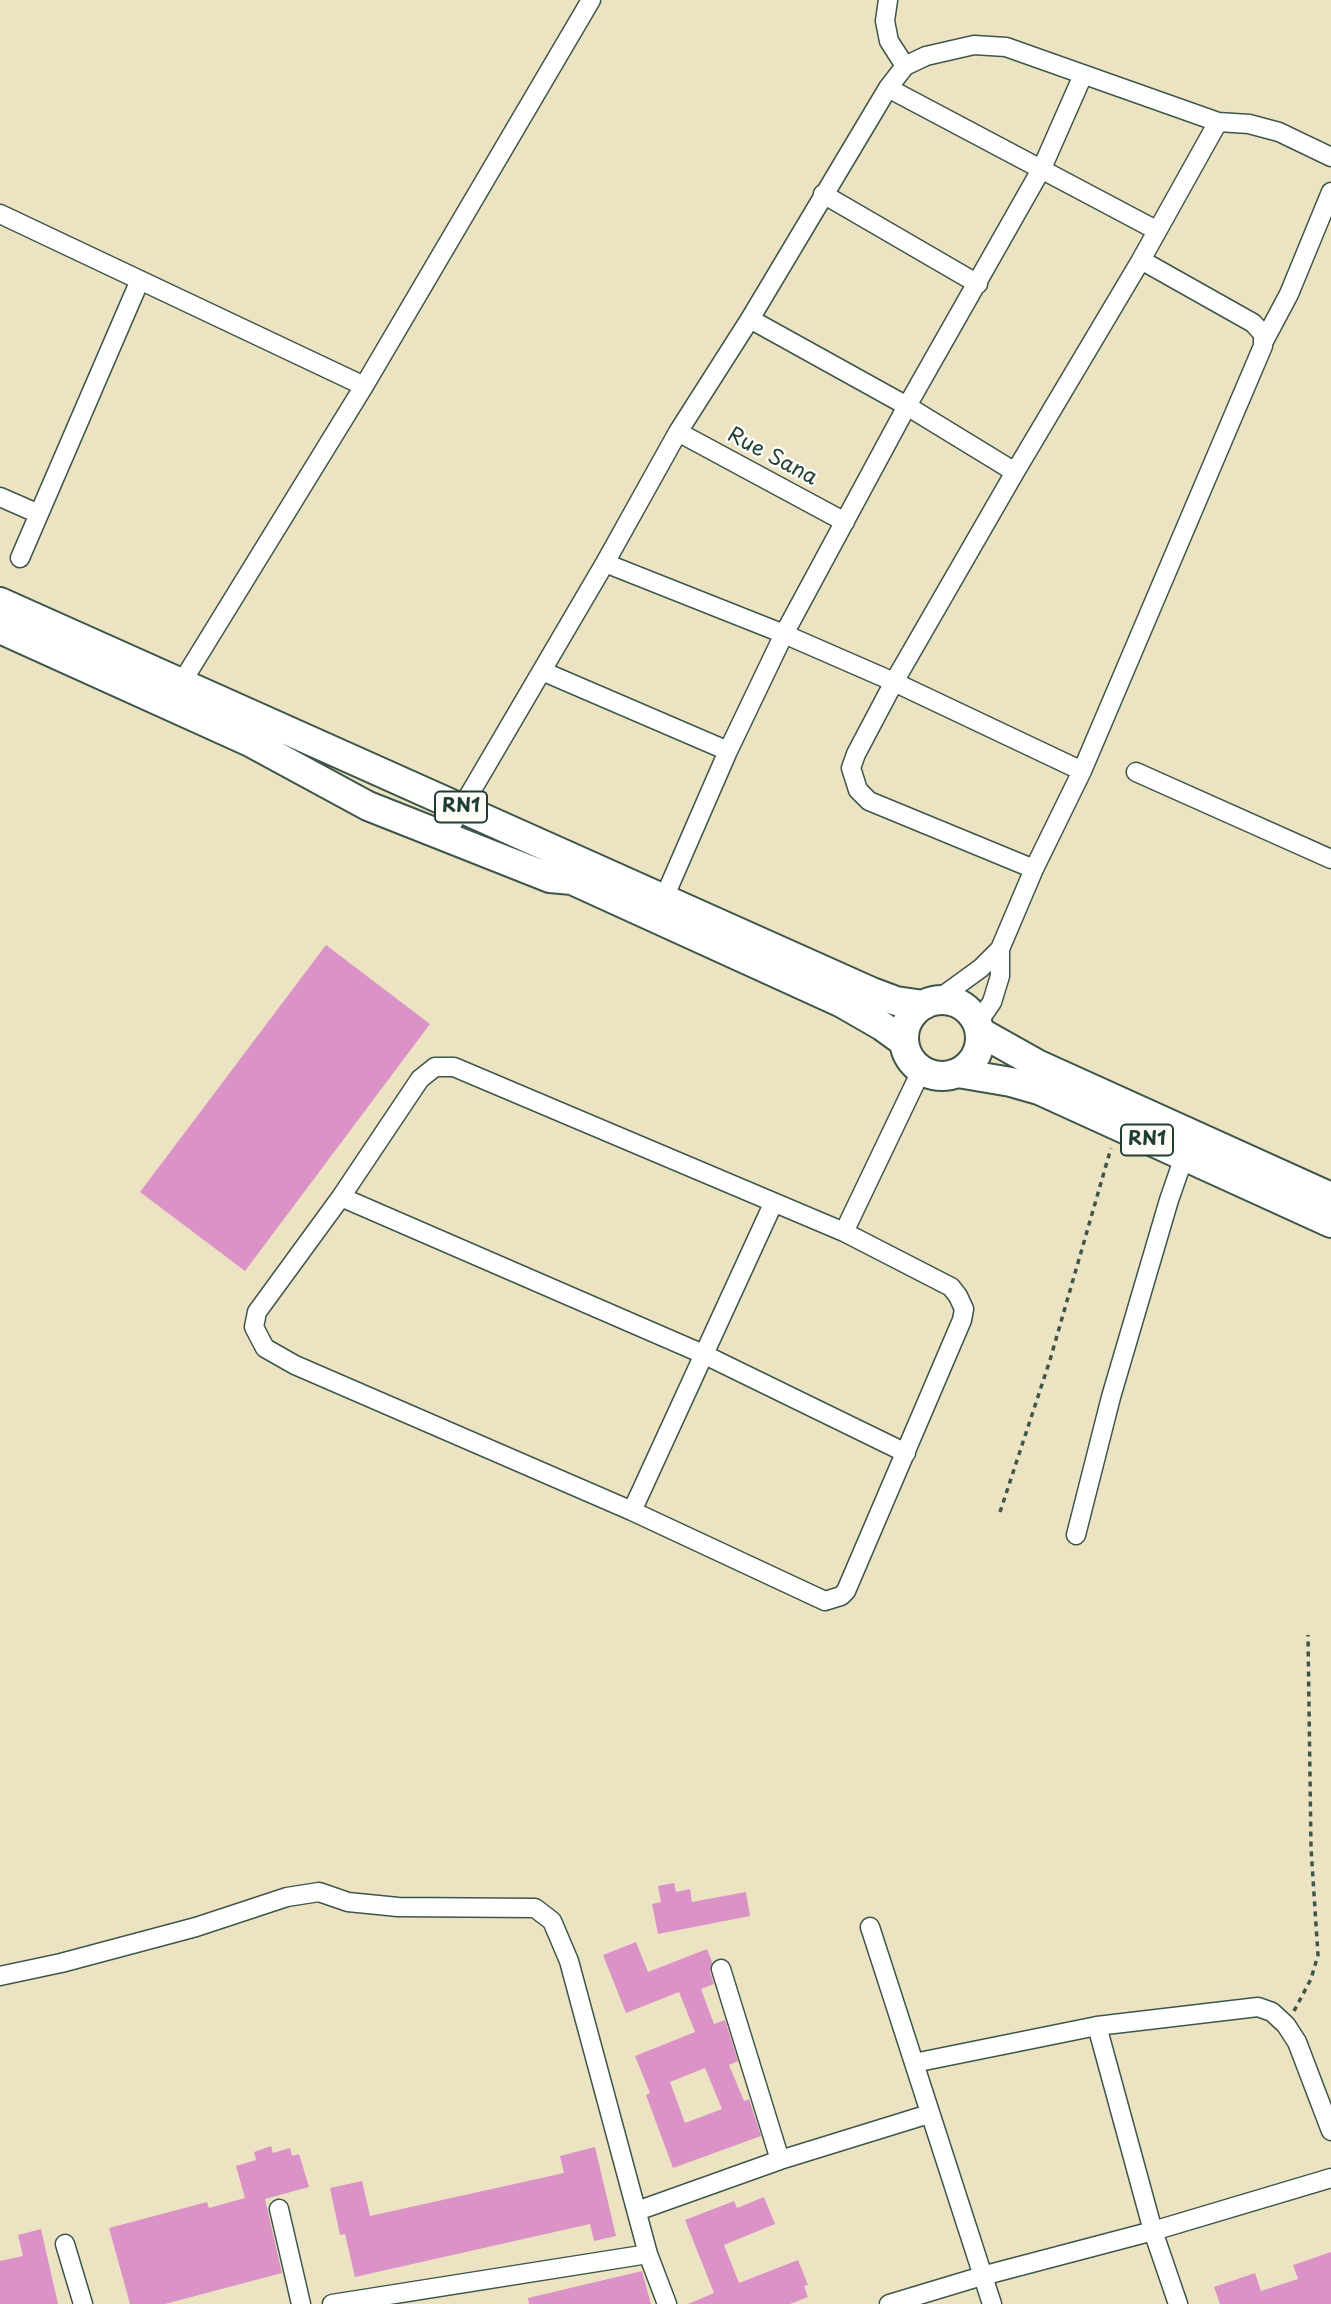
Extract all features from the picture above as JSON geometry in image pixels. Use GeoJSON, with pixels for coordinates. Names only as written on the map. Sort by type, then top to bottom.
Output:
{"type":"FeatureCollection","features":[{"type":"Feature","properties":{"kind":"main road","name":"RN1"},"geometry":{"type":"LineString","coordinates":[[0,602],[872,992],[896,1001],[946,1000],[962,1006],[968,1010],[979,1028],[1037,1065],[1331,1197]]}},
{"type":"Feature","properties":{"kind":"main road","name":"RN1"},"geometry":{"type":"LineString","coordinates":[[0,629],[271,752],[347,796],[550,878],[572,880],[842,1003],[904,1042],[909,1059],[921,1071],[939,1077],[958,1073],[1039,1090],[1331,1223]]}},
{"type":"Feature","properties":{"kind":"main road"},"geometry":{"type":"LineString","coordinates":[[904,1042],[906,1024],[917,1010],[931,1002]]}},
{"type":"Feature","properties":{"kind":"main road"},"geometry":{"type":"LineString","coordinates":[[958,1073],[976,1056],[979,1048],[979,1028]]}},
{"type":"Feature","properties":{"kind":"street"},"geometry":{"type":"LineString","coordinates":[[182,682],[364,386],[591,0]]}},
{"type":"Feature","properties":{"kind":"street"},"geometry":{"type":"LineString","coordinates":[[888,0],[885,21],[889,41],[905,66]]}},
{"type":"Feature","properties":{"kind":"street"},"geometry":{"type":"LineString","coordinates":[[445,836],[605,563],[678,432],[750,319],[888,88],[905,66],[926,56],[974,45],[989,45],[1029,54],[1218,122],[1249,124],[1279,131],[1331,157]]}},
{"type":"Feature","properties":{"kind":"street"},"geometry":{"type":"LineString","coordinates":[[664,898],[784,634],[907,406],[1042,168],[1083,75]]}},
{"type":"Feature","properties":{"kind":"street"},"geometry":{"type":"LineString","coordinates":[[888,88],[1156,230]]}},
{"type":"Feature","properties":{"kind":"street"},"geometry":{"type":"LineString","coordinates":[[1034,869],[869,801],[858,790],[851,768],[894,682],[1218,122]]}},
{"type":"Feature","properties":{"kind":"street"},"geometry":{"type":"LineString","coordinates":[[931,1002],[981,968],[1000,949],[1034,869],[1082,771],[1264,341],[1289,294],[1331,192]]}},
{"type":"Feature","properties":{"kind":"street"},"geometry":{"type":"LineString","coordinates":[[823,194],[978,284]]}},
{"type":"Feature","properties":{"kind":"street"},"geometry":{"type":"LineString","coordinates":[[0,214],[364,386]]}},
{"type":"Feature","properties":{"kind":"street"},"geometry":{"type":"LineString","coordinates":[[1140,260],[1253,323],[1263,334],[1264,341]]}},
{"type":"Feature","properties":{"kind":"street"},"geometry":{"type":"LineString","coordinates":[[20,558],[140,281]]}},
{"type":"Feature","properties":{"kind":"street"},"geometry":{"type":"LineString","coordinates":[[750,319],[907,406],[1014,472]]}},
{"type":"Feature","properties":{"kind":"street","name":"Rue Sana"},"geometry":{"type":"LineString","coordinates":[[678,432],[845,522]]}},
{"type":"Feature","properties":{"kind":"street"},"geometry":{"type":"LineString","coordinates":[[0,497],[39,514]]}},
{"type":"Feature","properties":{"kind":"street"},"geometry":{"type":"LineString","coordinates":[[605,563],[784,634],[894,682],[1082,771]]}},
{"type":"Feature","properties":{"kind":"street"},"geometry":{"type":"LineString","coordinates":[[542,671],[729,751]]}},
{"type":"Feature","properties":{"kind":"street"},"geometry":{"type":"LineString","coordinates":[[1136,772],[1331,859]]}},
{"type":"Feature","properties":{"kind":"street"},"geometry":{"type":"LineString","coordinates":[[979,1028],[1000,976],[1000,949]]}},
{"type":"Feature","properties":{"kind":"street"},"geometry":{"type":"LineString","coordinates":[[435,1067],[454,1067],[773,1204],[844,1232],[951,1287],[962,1303],[962,1320],[846,1591],[831,1601],[819,1598],[632,1511],[295,1364],[265,1348],[254,1327],[257,1312],[341,1197],[420,1079],[435,1067]]}},
{"type":"Feature","properties":{"kind":"street"},"geometry":{"type":"LineString","coordinates":[[844,1232],[921,1071]]}},
{"type":"Feature","properties":{"kind":"street"},"geometry":{"type":"LineString","coordinates":[[1076,1535],[1111,1397],[1184,1157]]}},
{"type":"Feature","properties":{"kind":"street"},"geometry":{"type":"LineString","coordinates":[[341,1197],[703,1354],[906,1452]]}},
{"type":"Feature","properties":{"kind":"street"},"geometry":{"type":"LineString","coordinates":[[632,1511],[773,1204]]}},
{"type":"Feature","properties":{"kind":"street"},"geometry":{"type":"LineString","coordinates":[[0,1976],[61,1963],[196,1927],[286,1897],[319,1892],[348,1902],[398,1908],[535,1909],[552,1921],[569,1961],[648,2254],[667,2304]]}},
{"type":"Feature","properties":{"kind":"street"},"geometry":{"type":"LineString","coordinates":[[870,1927],[992,2304]]}},
{"type":"Feature","properties":{"kind":"street"},"geometry":{"type":"LineString","coordinates":[[721,1969],[780,2160]]}},
{"type":"Feature","properties":{"kind":"street"},"geometry":{"type":"LineString","coordinates":[[914,2063],[1097,2026],[1258,2007],[1272,2012],[1286,2025],[1297,2042],[1331,2131]]}},
{"type":"Feature","properties":{"kind":"street"},"geometry":{"type":"LineString","coordinates":[[1097,2026],[1153,2231],[1178,2304]]}},
{"type":"Feature","properties":{"kind":"street"},"geometry":{"type":"LineString","coordinates":[[637,2211],[780,2160],[929,2114]]}},
{"type":"Feature","properties":{"kind":"street"},"geometry":{"type":"LineString","coordinates":[[889,2304],[982,2276],[1153,2231],[1331,2178]]}},
{"type":"Feature","properties":{"kind":"street"},"geometry":{"type":"LineString","coordinates":[[279,2209],[301,2304]]}},
{"type":"Feature","properties":{"kind":"street"},"geometry":{"type":"LineString","coordinates":[[65,2244],[83,2304]]}},
{"type":"Feature","properties":{"kind":"street"},"geometry":{"type":"LineString","coordinates":[[332,2304],[648,2254]]}},
{"type":"Feature","properties":{"kind":"path"},"geometry":{"type":"LineString","coordinates":[[1000,1512],[1050,1360],[1118,1126]]}},
{"type":"Feature","properties":{"kind":"path"},"geometry":{"type":"LineString","coordinates":[[1286,2025],[1311,1979],[1318,1955],[1311,1848],[1308,1635]]}},
{"type":"Feature","properties":{"kind":"building"},"geometry":{"type":"Polygon","coordinates":[[[326,945],[430,1024],[245,1271],[140,1192],[326,945]]]}},
{"type":"Feature","properties":{"kind":"building"},"geometry":{"type":"Polygon","coordinates":[[[674,1883],[676,1892],[690,1889],[692,1902],[746,1892],[750,1916],[658,1934],[652,1904],[661,1902],[658,1886],[674,1883]]]}},
{"type":"Feature","properties":{"kind":"building"},"geometry":{"type":"Polygon","coordinates":[[[636,1942],[648,1972],[707,1949],[712,1962],[710,1972],[714,1984],[701,1989],[714,2024],[725,2020],[738,2061],[729,2065],[744,2101],[749,2099],[761,2136],[673,2168],[646,2095],[650,2093],[635,2056],[695,2032],[679,1992],[626,2013],[603,1955],[636,1942]],[[705,2068],[670,2082],[685,2123],[722,2109],[705,2068]]]}},
{"type":"Feature","properties":{"kind":"building"},"geometry":{"type":"Polygon","coordinates":[[[271,2146],[273,2153],[290,2148],[292,2156],[299,2154],[309,2187],[265,2199],[282,2273],[165,2304],[130,2304],[109,2228],[207,2202],[209,2208],[245,2198],[236,2166],[256,2160],[254,2152],[271,2146]]]}},
{"type":"Feature","properties":{"kind":"building"},"geometry":{"type":"Polygon","coordinates":[[[595,2147],[616,2236],[594,2241],[590,2224],[355,2277],[345,2234],[340,2235],[330,2188],[362,2181],[370,2216],[564,2173],[560,2156],[595,2147]]]}},
{"type":"Feature","properties":{"kind":"building"},"geometry":{"type":"Polygon","coordinates":[[[764,2197],[775,2224],[724,2245],[739,2283],[798,2260],[808,2285],[804,2286],[808,2297],[790,2304],[688,2304],[714,2293],[685,2220],[734,2201],[737,2208],[764,2197]]]}},
{"type":"Feature","properties":{"kind":"building"},"geometry":{"type":"Polygon","coordinates":[[[41,2229],[58,2304],[0,2304],[0,2261],[23,2256],[18,2235],[41,2229]]]}},
{"type":"Feature","properties":{"kind":"building"},"geometry":{"type":"Polygon","coordinates":[[[1331,2252],[1331,2304],[1220,2304],[1214,2287],[1255,2273],[1261,2291],[1298,2279],[1293,2265],[1331,2252]]]}},
{"type":"Feature","properties":{"kind":"building"},"geometry":{"type":"Polygon","coordinates":[[[642,2271],[651,2304],[529,2304],[528,2298],[642,2271]]]}}]}
